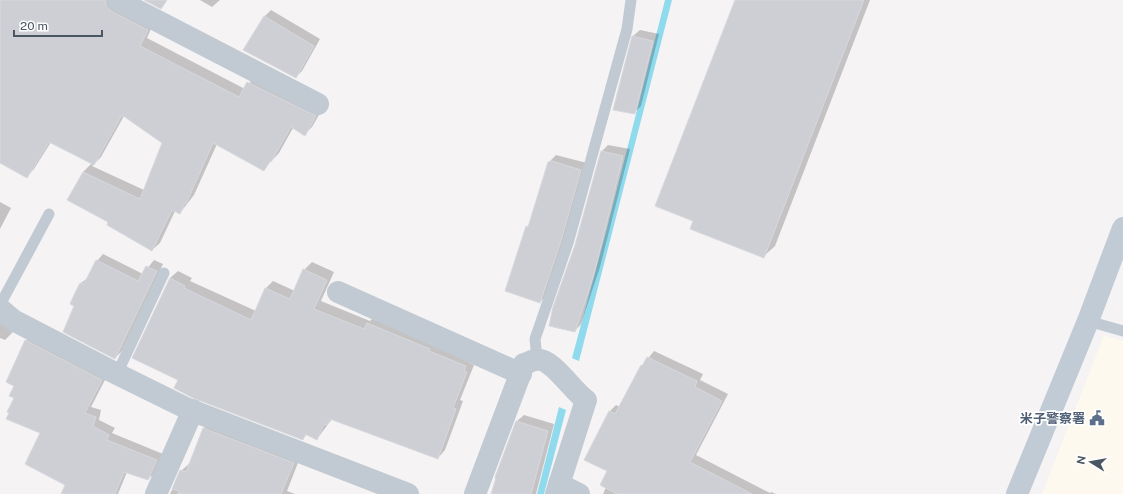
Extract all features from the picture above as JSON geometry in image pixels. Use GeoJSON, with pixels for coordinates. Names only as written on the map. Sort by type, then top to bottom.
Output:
{"type":"FeatureCollection","features":[{"type":"Feature","properties":{"kind":"street"},"geometry":{"type":"LineString","coordinates":[[117,0],[318,104]]}},
{"type":"Feature","properties":{"kind":"street"},"geometry":{"type":"LineString","coordinates":[[1017,494],[1088,321],[1123,228]]}},
{"type":"Feature","properties":{"kind":"street"},"geometry":{"type":"LineString","coordinates":[[338,292],[521,374]]}},
{"type":"Feature","properties":{"kind":"street"},"geometry":{"type":"LineString","coordinates":[[0,309],[13,320],[117,374],[193,410],[408,494]]}},
{"type":"Feature","properties":{"kind":"street"},"geometry":{"type":"LineString","coordinates":[[475,494],[524,364],[538,359],[548,363],[562,375],[577,394],[586,400],[557,489],[579,494]]}},
{"type":"Feature","properties":{"kind":"street"},"geometry":{"type":"LineString","coordinates":[[156,494],[193,410]]}},
{"type":"Feature","properties":{"kind":"lane"},"geometry":{"type":"LineString","coordinates":[[538,359],[535,339],[568,243],[626,29],[631,0]]}},
{"type":"Feature","properties":{"kind":"lane"},"geometry":{"type":"LineString","coordinates":[[0,305],[49,214]]}},
{"type":"Feature","properties":{"kind":"lane"},"geometry":{"type":"LineString","coordinates":[[117,374],[164,273]]}},
{"type":"Feature","properties":{"kind":"lane"},"geometry":{"type":"LineString","coordinates":[[1088,321],[1123,331]]}},
{"type":"Feature","properties":{"kind":"shaded area","name":"米子警察署"},"geometry":{"type":"Polygon","coordinates":[[[1104,335],[1123,341],[1123,494],[1042,494],[1104,335]]]}},
{"type":"Feature","properties":{"kind":"water"},"geometry":{"type":"Polygon","coordinates":[[[665,0],[672,0],[579,361],[572,358],[605,236],[665,0]]]}},
{"type":"Feature","properties":{"kind":"water"},"geometry":{"type":"Polygon","coordinates":[[[559,407],[566,410],[544,494],[537,494],[559,407]]]}},
{"type":"Feature","properties":{"kind":"building"},"geometry":{"type":"Polygon","coordinates":[[[0,0],[105,0],[106,6],[111,11],[148,30],[140,46],[239,97],[247,82],[316,116],[305,136],[291,127],[271,162],[270,161],[264,171],[213,143],[186,204],[185,203],[180,214],[172,210],[152,251],[107,225],[108,222],[67,200],[83,172],[140,199],[162,143],[122,115],[94,165],[49,142],[27,178],[0,163],[0,0]]]}},
{"type":"Feature","properties":{"kind":"building"},"geometry":{"type":"Polygon","coordinates":[[[144,0],[167,0],[161,9],[144,0]]]}},
{"type":"Feature","properties":{"kind":"building"},"geometry":{"type":"Polygon","coordinates":[[[735,0],[864,0],[764,258],[690,229],[693,221],[655,206],[735,0]]]}},
{"type":"Feature","properties":{"kind":"building"},"geometry":{"type":"Polygon","coordinates":[[[264,16],[314,46],[296,78],[243,50],[264,16]]]}},
{"type":"Feature","properties":{"kind":"building"},"geometry":{"type":"Polygon","coordinates":[[[632,36],[653,41],[635,114],[613,110],[632,36]]]}},
{"type":"Feature","properties":{"kind":"building"},"geometry":{"type":"Polygon","coordinates":[[[601,151],[623,156],[594,274],[575,332],[549,326],[553,307],[575,245],[601,151]]]}},
{"type":"Feature","properties":{"kind":"building"},"geometry":{"type":"Polygon","coordinates":[[[552,161],[581,170],[561,241],[540,303],[505,291],[526,226],[528,227],[548,162],[552,161]]]}},
{"type":"Feature","properties":{"kind":"building"},"geometry":{"type":"Polygon","coordinates":[[[96,260],[138,281],[146,266],[157,271],[115,359],[63,332],[74,306],[70,304],[75,293],[80,283],[84,284],[96,260]]]}},
{"type":"Feature","properties":{"kind":"building"},"geometry":{"type":"Polygon","coordinates":[[[303,269],[327,280],[314,309],[364,329],[367,323],[430,349],[429,351],[466,366],[464,371],[467,372],[453,408],[456,409],[438,459],[330,419],[327,425],[324,424],[317,440],[305,434],[303,440],[193,398],[174,388],[178,380],[132,358],[170,278],[185,286],[184,288],[251,320],[265,288],[290,299],[303,269]]]}},
{"type":"Feature","properties":{"kind":"building"},"geometry":{"type":"Polygon","coordinates":[[[25,340],[102,380],[85,413],[96,417],[93,426],[109,435],[107,440],[157,460],[148,480],[124,472],[115,494],[61,494],[65,485],[25,464],[40,433],[6,419],[9,413],[7,412],[14,398],[9,396],[14,386],[6,382],[25,340]]]}},
{"type":"Feature","properties":{"kind":"building"},"geometry":{"type":"Polygon","coordinates":[[[647,357],[697,381],[695,387],[722,401],[690,462],[752,494],[617,494],[600,485],[607,471],[584,460],[609,411],[615,414],[641,365],[642,366],[647,357]]]}},
{"type":"Feature","properties":{"kind":"building"},"geometry":{"type":"Polygon","coordinates":[[[516,421],[548,431],[531,494],[491,494],[496,479],[495,477],[516,421]]]}},
{"type":"Feature","properties":{"kind":"building"},"geometry":{"type":"Polygon","coordinates":[[[203,428],[294,463],[281,494],[178,494],[179,491],[172,489],[180,470],[186,472],[203,428]]]}},
{"type":"Feature","properties":{"kind":"place","name":"米子警察署"},"geometry":{"type":"Point","coordinates":[1097,418]}}]}
